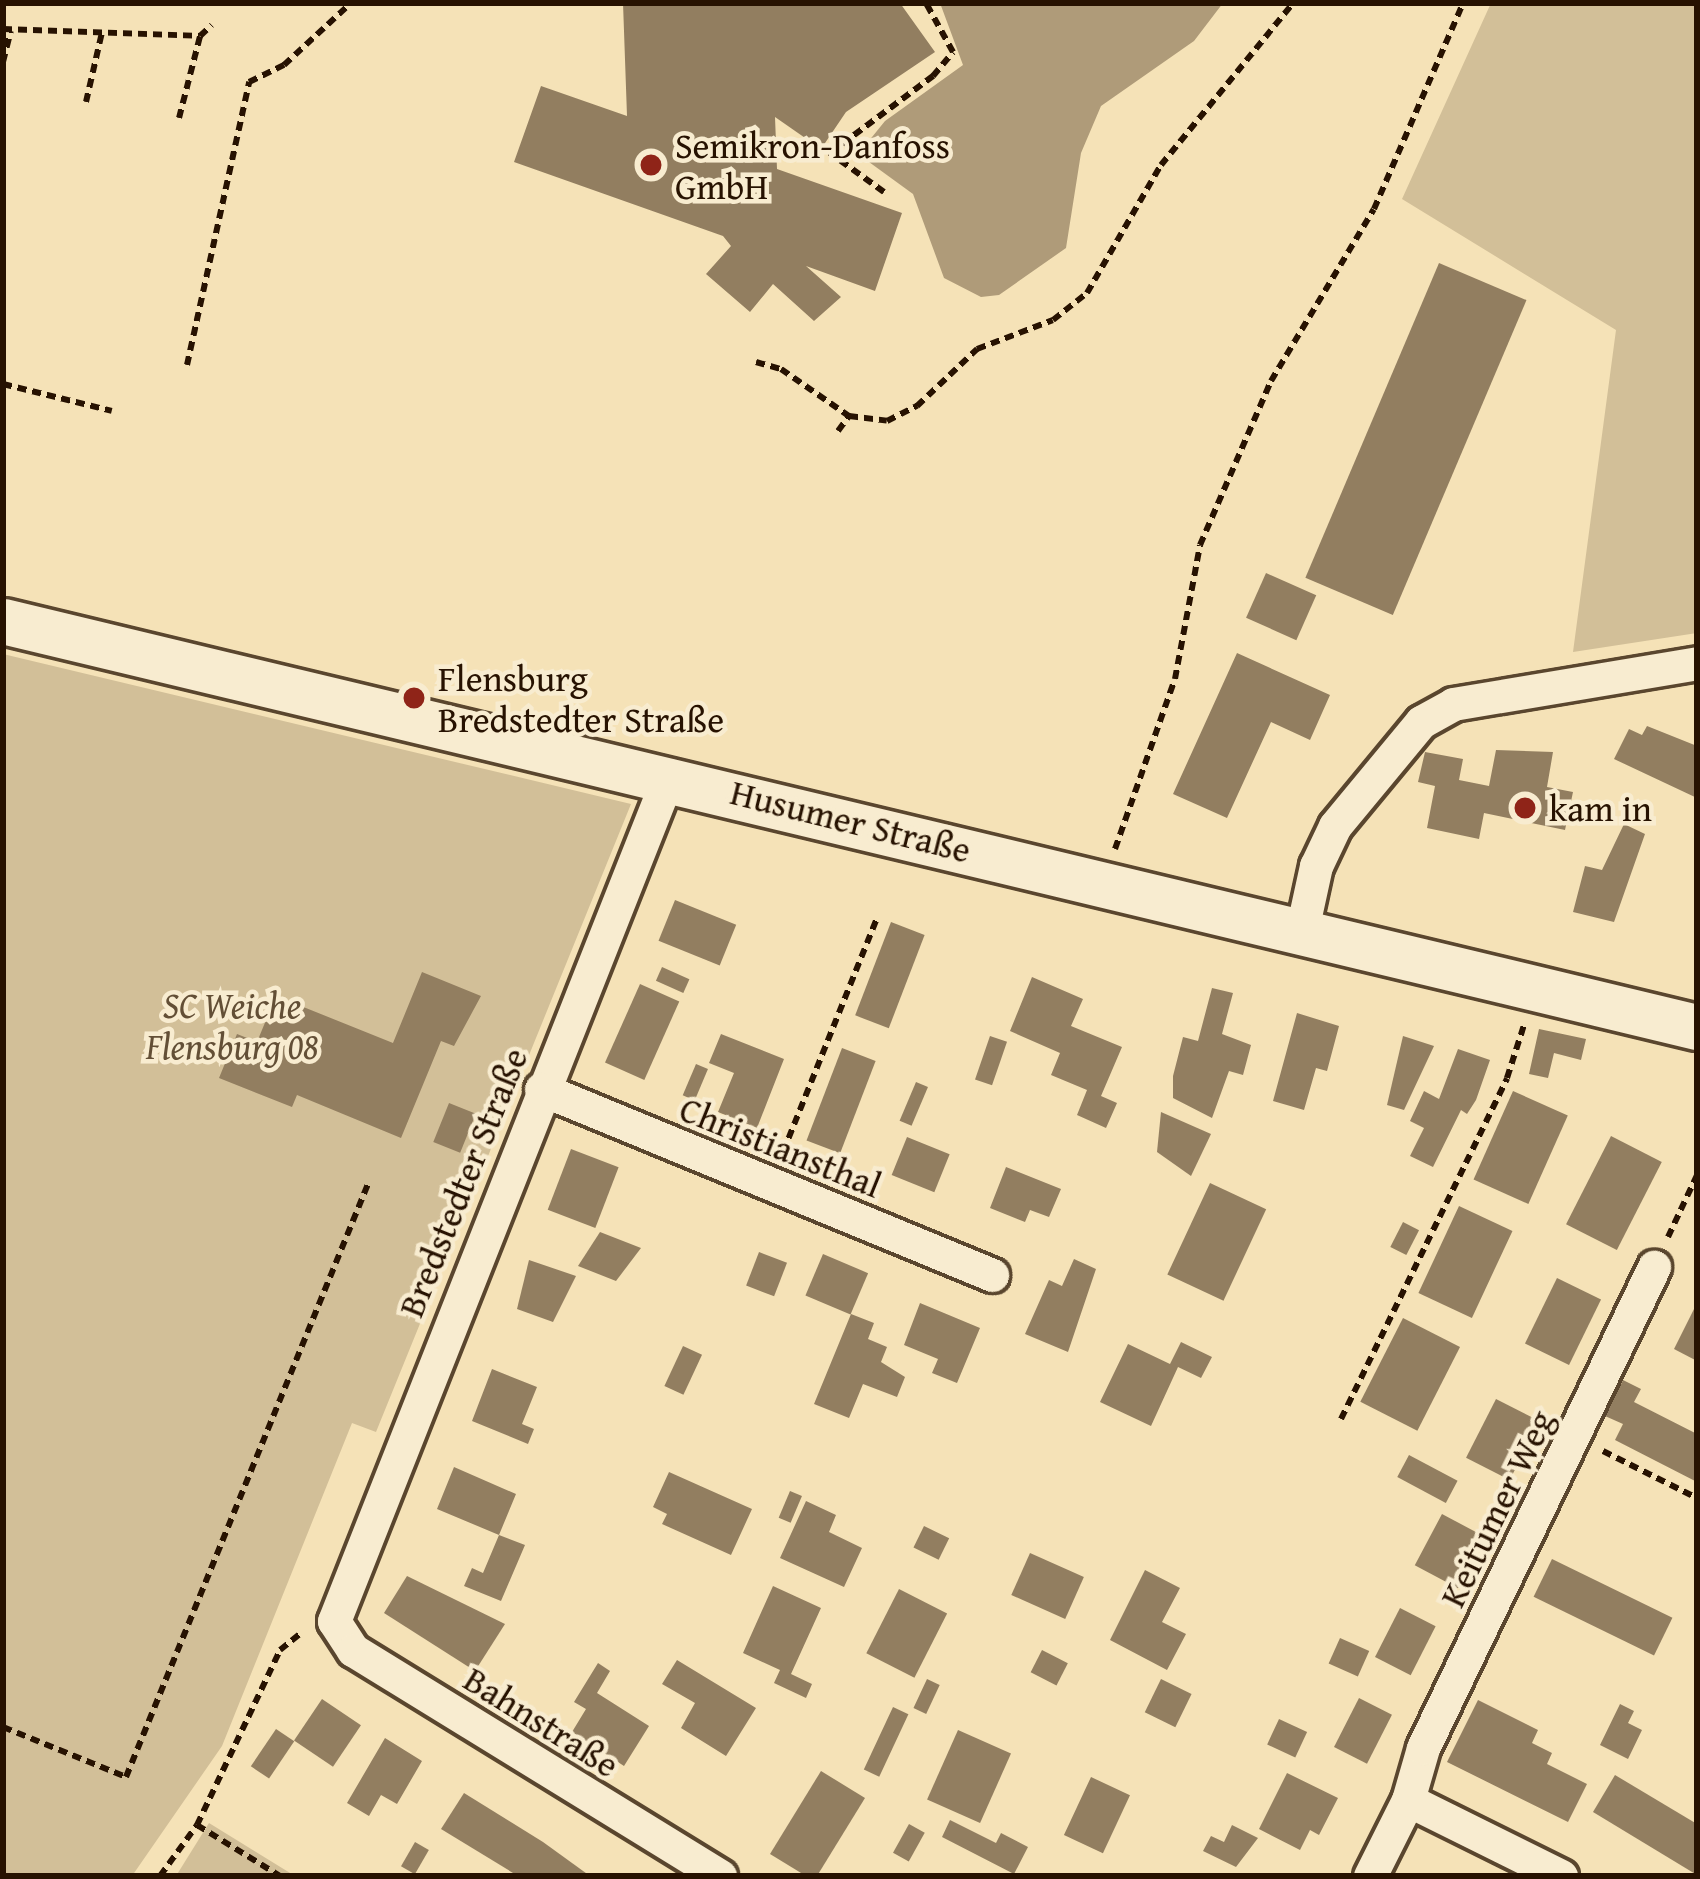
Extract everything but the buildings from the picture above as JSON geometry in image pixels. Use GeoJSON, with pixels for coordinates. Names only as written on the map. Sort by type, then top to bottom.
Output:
{"type":"FeatureCollection","features":[{"type":"Feature","properties":{"kind":"main road","name":"Husumer Straße"},"geometry":{"type":"LineString","coordinates":[[3,621],[668,776],[1697,1027]]}},
{"type":"Feature","properties":{"kind":"street"},"geometry":{"type":"LineString","coordinates":[[1302,930],[1316,866],[1335,826],[1421,722],[1453,704],[1697,663]]}},
{"type":"Feature","properties":{"kind":"street","name":"Bredstedter Straße"},"geometry":{"type":"LineString","coordinates":[[334,1621],[668,776]]}},
{"type":"Feature","properties":{"kind":"street","name":"Christiansthal"},"geometry":{"type":"LineString","coordinates":[[541,1089],[992,1276]]}},
{"type":"Feature","properties":{"kind":"street","name":"Keitumer Weg"},"geometry":{"type":"LineString","coordinates":[[1370,1876],[1408,1800],[1423,1748],[1654,1268]]}},
{"type":"Feature","properties":{"kind":"street","name":"Bahnstraße"},"geometry":{"type":"LineString","coordinates":[[334,1621],[353,1650],[720,1876]]}},
{"type":"Feature","properties":{"kind":"street"},"geometry":{"type":"LineString","coordinates":[[1408,1800],[1561,1876]]}},
{"type":"Feature","properties":{"kind":"path"},"geometry":{"type":"LineString","coordinates":[[187,365],[249,82],[284,65],[352,3]]}},
{"type":"Feature","properties":{"kind":"path"},"geometry":{"type":"LineString","coordinates":[[884,192],[830,153],[953,52],[926,3]]}},
{"type":"Feature","properties":{"kind":"path"},"geometry":{"type":"LineString","coordinates":[[756,362],[781,369],[849,416],[886,421],[902,413],[976,349],[1053,320],[1087,293],[1160,165],[1293,3]]}},
{"type":"Feature","properties":{"kind":"path"},"geometry":{"type":"LineString","coordinates":[[1103,882],[1174,680],[1200,544],[1271,381],[1374,209],[1462,3]]}},
{"type":"Feature","properties":{"kind":"path"},"geometry":{"type":"LineString","coordinates":[[179,118],[200,36],[212,25]]}},
{"type":"Feature","properties":{"kind":"path"},"geometry":{"type":"LineString","coordinates":[[3,62],[7,30],[200,36]]}},
{"type":"Feature","properties":{"kind":"path"},"geometry":{"type":"LineString","coordinates":[[86,102],[102,32]]}},
{"type":"Feature","properties":{"kind":"path"},"geometry":{"type":"LineString","coordinates":[[3,384],[112,410]]}},
{"type":"Feature","properties":{"kind":"path"},"geometry":{"type":"LineString","coordinates":[[838,431],[849,416]]}},
{"type":"Feature","properties":{"kind":"path"},"geometry":{"type":"LineString","coordinates":[[770,1183],[877,918]]}},
{"type":"Feature","properties":{"kind":"path"},"geometry":{"type":"LineString","coordinates":[[1341,1419],[1507,1078],[1527,1016]]}},
{"type":"Feature","properties":{"kind":"path"},"geometry":{"type":"LineString","coordinates":[[1654,1268],[1697,1175]]}},
{"type":"Feature","properties":{"kind":"path"},"geometry":{"type":"LineString","coordinates":[[3,1727],[125,1777],[368,1184]]}},
{"type":"Feature","properties":{"kind":"path"},"geometry":{"type":"LineString","coordinates":[[1573,1436],[1697,1498]]}},
{"type":"Feature","properties":{"kind":"path"},"geometry":{"type":"LineString","coordinates":[[160,1876],[197,1825],[280,1650],[334,1621]]}},
{"type":"Feature","properties":{"kind":"path"},"geometry":{"type":"LineString","coordinates":[[197,1825],[280,1876]]}},
{"type":"Feature","properties":{"kind":"green space"},"geometry":{"type":"Polygon","coordinates":[[[1491,3],[1697,3],[1697,633],[1573,652],[1616,330],[1402,199],[1491,3]]]}},
{"type":"Feature","properties":{"kind":"green space","name":"SC Weiche Flensburg 08"},"geometry":{"type":"Polygon","coordinates":[[[3,654],[631,804],[376,1432],[352,1423],[222,1746],[132,1876],[3,1876],[3,654]]]}},
{"type":"Feature","properties":{"kind":"green space"},"geometry":{"type":"Polygon","coordinates":[[[209,1823],[295,1876],[176,1876],[209,1823]]]}},
{"type":"Feature","properties":{"kind":"shaded area"},"geometry":{"type":"Polygon","coordinates":[[[940,3],[1223,3],[1194,41],[1101,106],[1081,153],[1066,248],[999,295],[981,297],[944,278],[913,194],[869,162],[868,142],[885,121],[963,65],[940,3]]]}},
{"type":"Feature","properties":{"kind":"place","name":"Semikron-Danfoss GmbH"},"geometry":{"type":"Point","coordinates":[651,165]}},
{"type":"Feature","properties":{"kind":"place","name":"Flensburg Bredstedter Straße"},"geometry":{"type":"Point","coordinates":[414,698]}},
{"type":"Feature","properties":{"kind":"place","name":"kam in"},"geometry":{"type":"Point","coordinates":[1525,808]}}]}
